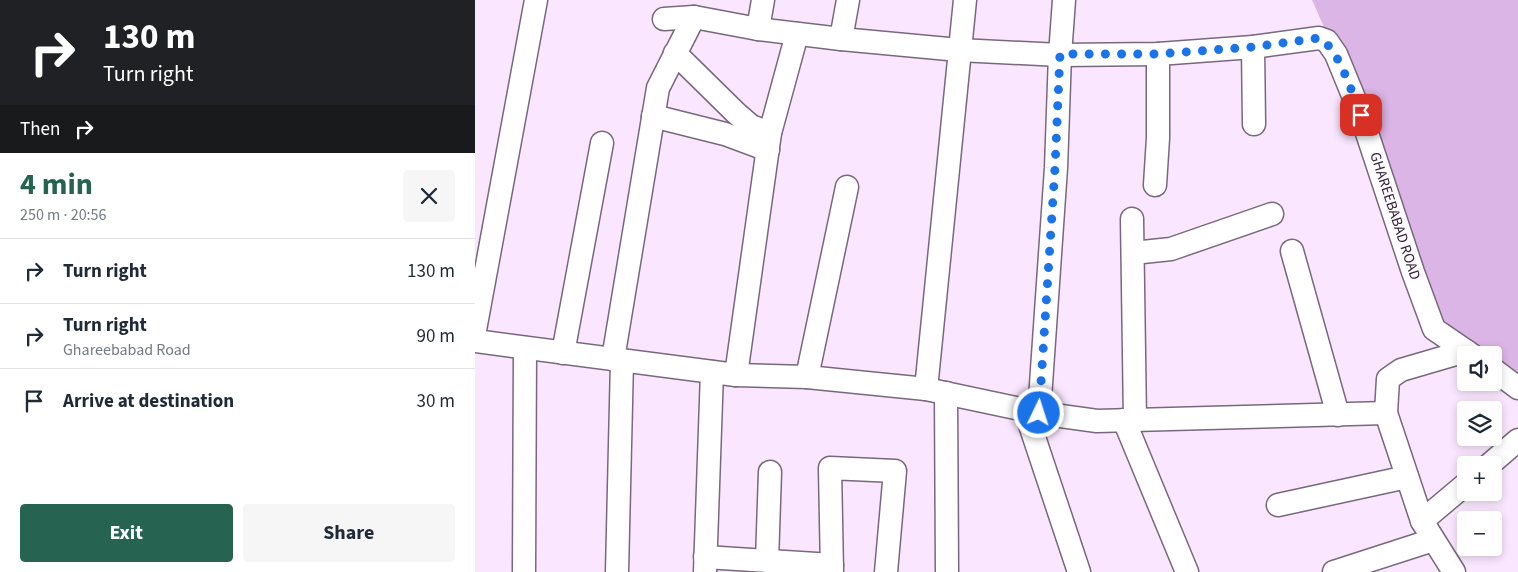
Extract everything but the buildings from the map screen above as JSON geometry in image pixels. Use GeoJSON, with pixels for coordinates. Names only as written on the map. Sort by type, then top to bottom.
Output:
{"type":"FeatureCollection","features":[{"type":"Feature","properties":{"kind":"street"},"geometry":{"type":"LineString","coordinates":[[475,330],[535,0]]}},
{"type":"Feature","properties":{"kind":"street"},"geometry":{"type":"LineString","coordinates":[[758,29],[763,0]]}},
{"type":"Feature","properties":{"kind":"street"},"geometry":{"type":"LineString","coordinates":[[841,39],[848,0]]}},
{"type":"Feature","properties":{"kind":"street"},"geometry":{"type":"LineString","coordinates":[[947,572],[936,391],[959,50],[965,0]]}},
{"type":"Feature","properties":{"kind":"street"},"geometry":{"type":"LineString","coordinates":[[1064,0],[1055,168],[1032,412],[1079,572]]}},
{"type":"Feature","properties":{"kind":"street"},"geometry":{"type":"LineString","coordinates":[[617,572],[617,360],[657,88],[694,17]]}},
{"type":"Feature","properties":{"kind":"street"},"geometry":{"type":"LineString","coordinates":[[665,19],[694,17],[797,34],[959,50],[1060,54],[1158,54],[1253,47],[1254,124]]}},
{"type":"Feature","properties":{"kind":"street"},"geometry":{"type":"LineString","coordinates":[[736,375],[769,141],[797,34]]}},
{"type":"Feature","properties":{"kind":"street","name":"GHAREEBABAD ROAD"},"geometry":{"type":"LineString","coordinates":[[1253,47],[1319,38],[1327,42],[1336,54],[1361,115],[1413,272],[1434,328],[1459,346]]}},
{"type":"Feature","properties":{"kind":"street"},"geometry":{"type":"LineString","coordinates":[[675,53],[735,113],[769,141]]}},
{"type":"Feature","properties":{"kind":"street"},"geometry":{"type":"LineString","coordinates":[[1155,185],[1158,138],[1158,54]]}},
{"type":"Feature","properties":{"kind":"street"},"geometry":{"type":"LineString","coordinates":[[653,116],[725,134],[769,141]]}},
{"type":"Feature","properties":{"kind":"street"},"geometry":{"type":"LineString","coordinates":[[563,353],[602,143]]}},
{"type":"Feature","properties":{"kind":"street"},"geometry":{"type":"LineString","coordinates":[[807,377],[847,187]]}},
{"type":"Feature","properties":{"kind":"street"},"geometry":{"type":"LineString","coordinates":[[1133,253],[1171,249],[1272,214]]}},
{"type":"Feature","properties":{"kind":"street"},"geometry":{"type":"LineString","coordinates":[[1132,219],[1130,420],[1187,572]]}},
{"type":"Feature","properties":{"kind":"street"},"geometry":{"type":"LineString","coordinates":[[1292,250],[1338,415]]}},
{"type":"Feature","properties":{"kind":"street"},"geometry":{"type":"LineString","coordinates":[[475,342],[736,375],[807,377],[936,391],[1032,412],[1097,421],[1386,413]]}},
{"type":"Feature","properties":{"kind":"street"},"geometry":{"type":"LineString","coordinates":[[524,572],[525,348]]}},
{"type":"Feature","properties":{"kind":"street"},"geometry":{"type":"LineString","coordinates":[[1454,572],[1422,520],[1386,413],[1388,379],[1401,370],[1457,356]]}},
{"type":"Feature","properties":{"kind":"street"},"geometry":{"type":"LineString","coordinates":[[712,372],[705,565],[767,561],[832,569],[829,468],[895,471],[886,572]]}},
{"type":"Feature","properties":{"kind":"street"},"geometry":{"type":"LineString","coordinates":[[1502,376],[1518,388]]}},
{"type":"Feature","properties":{"kind":"street"},"geometry":{"type":"LineString","coordinates":[[1499,456],[1518,440]]}},
{"type":"Feature","properties":{"kind":"street"},"geometry":{"type":"LineString","coordinates":[[767,561],[771,472]]}},
{"type":"Feature","properties":{"kind":"street"},"geometry":{"type":"LineString","coordinates":[[1278,504],[1407,477]]}},
{"type":"Feature","properties":{"kind":"street"},"geometry":{"type":"LineString","coordinates":[[1422,520],[1457,491]]}},
{"type":"Feature","properties":{"kind":"street"},"geometry":{"type":"LineString","coordinates":[[1334,572],[1433,540]]}},
{"type":"Feature","properties":{"kind":"shaded area"},"geometry":{"type":"Polygon","coordinates":[[[1312,0],[1518,0],[1518,389],[1502,378],[1502,346],[1458,346],[1434,329],[1336,54],[1312,0]]]}},
{"type":"Feature","properties":{"kind":"route"},"geometry":{"type":"LineString","coordinates":[[1039,413],[1055,168],[1060,54],[1158,54],[1253,47],[1319,38],[1327,42],[1336,54],[1361,115]]}}]}
